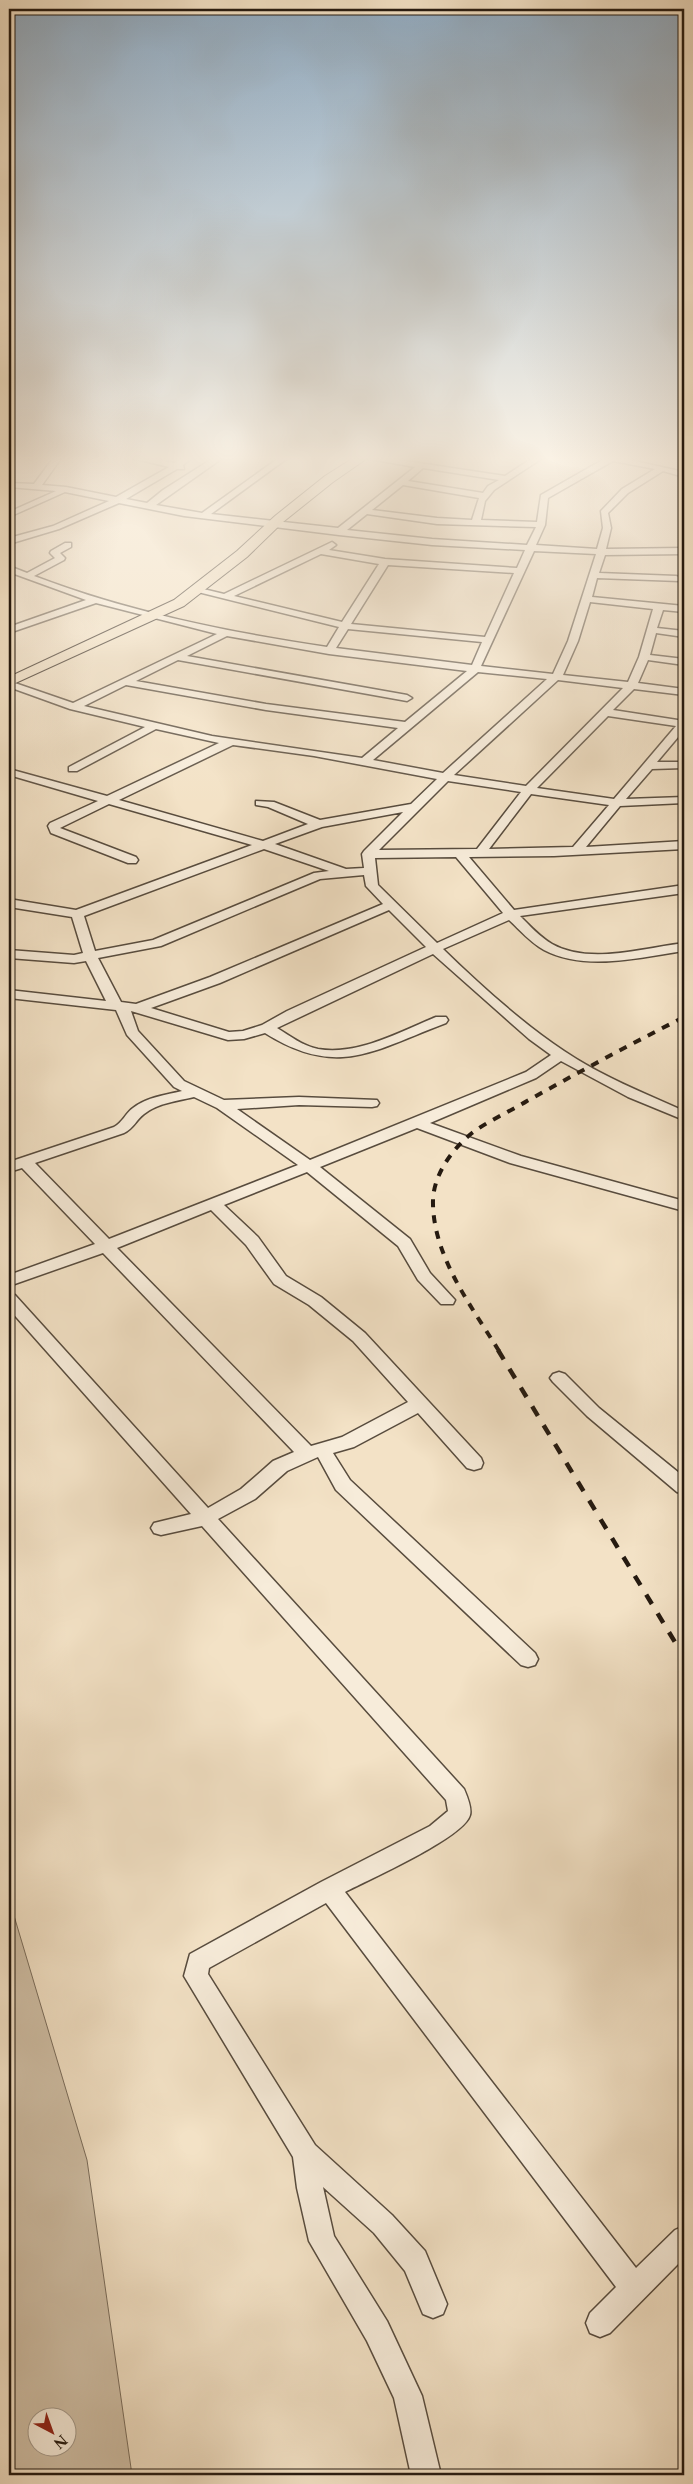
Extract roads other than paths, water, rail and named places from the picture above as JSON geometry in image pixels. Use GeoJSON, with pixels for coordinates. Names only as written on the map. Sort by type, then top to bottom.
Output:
{"type":"FeatureCollection","features":[{"type":"Feature","properties":{"kind":"highway"},"geometry":{"type":"LineString","coordinates":[[9,683],[154,616],[178,603],[217,573]]}},
{"type":"Feature","properties":{"kind":"street"},"geometry":{"type":"LineString","coordinates":[[18,573],[94,601],[224,634],[328,651],[684,692]]}},
{"type":"Feature","properties":{"kind":"street"},"geometry":{"type":"LineString","coordinates":[[16,581],[35,573]]}},
{"type":"Feature","properties":{"kind":"street"},"geometry":{"type":"LineString","coordinates":[[225,597],[275,573]]}},
{"type":"Feature","properties":{"kind":"street"},"geometry":{"type":"LineString","coordinates":[[328,651],[379,573]]}},
{"type":"Feature","properties":{"kind":"street"},"geometry":{"type":"LineString","coordinates":[[364,762],[475,669],[519,573]]}},
{"type":"Feature","properties":{"kind":"street"},"geometry":{"type":"LineString","coordinates":[[676,579],[594,575],[573,641],[557,676],[444,777],[368,854],[368,871],[372,886],[435,948],[534,1036],[560,1056],[633,1094],[684,1116]]}},
{"type":"Feature","properties":{"kind":"street"},"geometry":{"type":"LineString","coordinates":[[194,590],[344,626],[489,640]]}},
{"type":"Feature","properties":{"kind":"street"},"geometry":{"type":"LineString","coordinates":[[586,599],[684,609]]}},
{"type":"Feature","properties":{"kind":"street"},"geometry":{"type":"LineString","coordinates":[[9,630],[94,601]]}},
{"type":"Feature","properties":{"kind":"street"},"geometry":{"type":"LineString","coordinates":[[480,853],[528,790],[632,685],[644,657],[659,606]]}},
{"type":"Feature","properties":{"kind":"street"},"geometry":{"type":"LineString","coordinates":[[653,630],[684,634]]}},
{"type":"Feature","properties":{"kind":"street"},"geometry":{"type":"LineString","coordinates":[[74,707],[224,634]]}},
{"type":"Feature","properties":{"kind":"street"},"geometry":{"type":"LineString","coordinates":[[644,657],[684,662]]}},
{"type":"Feature","properties":{"kind":"street"},"geometry":{"type":"LineString","coordinates":[[175,658],[407,698]]}},
{"type":"Feature","properties":{"kind":"street"},"geometry":{"type":"LineString","coordinates":[[124,682],[266,708],[408,726]]}},
{"type":"Feature","properties":{"kind":"street"},"geometry":{"type":"LineString","coordinates":[[9,683],[74,707],[231,742],[616,803],[684,800]]}},
{"type":"Feature","properties":{"kind":"street"},"geometry":{"type":"LineString","coordinates":[[605,712],[684,724]]}},
{"type":"Feature","properties":{"kind":"street"},"geometry":{"type":"LineString","coordinates":[[577,850],[684,724]]}},
{"type":"Feature","properties":{"kind":"street"},"geometry":{"type":"LineString","coordinates":[[73,769],[154,726]]}},
{"type":"Feature","properties":{"kind":"street"},"geometry":{"type":"LineString","coordinates":[[132,860],[55,830],[54,826],[231,742]]}},
{"type":"Feature","properties":{"kind":"street"},"geometry":{"type":"LineString","coordinates":[[648,766],[684,765]]}},
{"type":"Feature","properties":{"kind":"street"},"geometry":{"type":"LineString","coordinates":[[9,772],[262,844],[348,873]]}},
{"type":"Feature","properties":{"kind":"street"},"geometry":{"type":"LineString","coordinates":[[260,803],[270,804],[318,824]]}},
{"type":"Feature","properties":{"kind":"street"},"geometry":{"type":"LineString","coordinates":[[9,903],[77,914],[318,824],[414,807]]}},
{"type":"Feature","properties":{"kind":"street"},"geometry":{"type":"LineString","coordinates":[[368,854],[460,854],[684,845]]}},
{"type":"Feature","properties":{"kind":"street"},"geometry":{"type":"LineString","coordinates":[[460,854],[503,903],[510,914],[548,947],[570,955],[592,958],[684,947]]}},
{"type":"Feature","properties":{"kind":"street"},"geometry":{"type":"LineString","coordinates":[[9,954],[74,958],[156,944],[318,876],[368,871]]}},
{"type":"Feature","properties":{"kind":"street"},"geometry":{"type":"LineString","coordinates":[[9,994],[125,1007],[228,1036],[244,1035],[267,1028],[292,1014],[435,948],[497,922],[510,914],[684,889]]}},
{"type":"Feature","properties":{"kind":"street"},"geometry":{"type":"LineString","coordinates":[[125,1007],[215,980],[392,905]]}},
{"type":"Feature","properties":{"kind":"street"},"geometry":{"type":"LineString","coordinates":[[77,914],[90,956],[125,1007],[132,1032],[179,1084],[222,1105],[308,1165],[404,1243],[424,1276],[447,1300]]}},
{"type":"Feature","properties":{"kind":"street"},"geometry":{"type":"LineString","coordinates":[[267,1028],[296,1046],[320,1053],[340,1054],[360,1050],[441,1020]]}},
{"type":"Feature","properties":{"kind":"street"},"geometry":{"type":"LineString","coordinates":[[9,1281],[106,1246],[417,1123],[523,1079],[560,1056]]}},
{"type":"Feature","properties":{"kind":"street"},"geometry":{"type":"LineString","coordinates":[[9,1167],[127,1126],[131,1116],[145,1105],[196,1092]]}},
{"type":"Feature","properties":{"kind":"street"},"geometry":{"type":"LineString","coordinates":[[222,1105],[299,1101],[372,1103]]}},
{"type":"Feature","properties":{"kind":"street"},"geometry":{"type":"LineString","coordinates":[[417,1123],[461,1143],[582,1179],[684,1206]]}},
{"type":"Feature","properties":{"kind":"street"},"geometry":{"type":"LineString","coordinates":[[25,1162],[106,1246],[315,1452],[343,1485],[528,1659]]}},
{"type":"Feature","properties":{"kind":"street"},"geometry":{"type":"LineString","coordinates":[[213,1203],[252,1241],[280,1280],[315,1301],[359,1337],[474,1463]]}},
{"type":"Feature","properties":{"kind":"street"},"geometry":{"type":"LineString","coordinates":[[9,1299],[456,1796],[460,1814],[438,1833],[329,1889],[198,1962],[196,1976],[306,2154],[383,2224],[415,2261],[433,2304]]}},
{"type":"Feature","properties":{"kind":"street"},"geometry":{"type":"LineString","coordinates":[[558,1378],[593,1412],[684,1488]]}},
{"type":"Feature","properties":{"kind":"street"},"geometry":{"type":"LineString","coordinates":[[162,1528],[205,1518],[248,1494],[280,1466],[315,1452],[348,1442],[420,1404]]}},
{"type":"Feature","properties":{"kind":"street"},"geometry":{"type":"LineString","coordinates":[[329,1889],[634,2288]]}},
{"type":"Feature","properties":{"kind":"street"},"geometry":{"type":"LineString","coordinates":[[306,2154],[310,2188],[322,2241],[378,2332],[408,2396],[426,2475]]}},
{"type":"Feature","properties":{"kind":"street"},"geometry":{"type":"LineString","coordinates":[[600,2324],[684,2239]]}},
{"type":"Feature","properties":{"kind":"railway"},"geometry":{"type":"LineString","coordinates":[[499,1351],[456,1281],[440,1244],[433,1204],[439,1174],[457,1147],[485,1124],[684,1017]]}},
{"type":"Feature","properties":{"kind":"railway"},"geometry":{"type":"LineString","coordinates":[[498,1350],[684,1657]]}}]}
